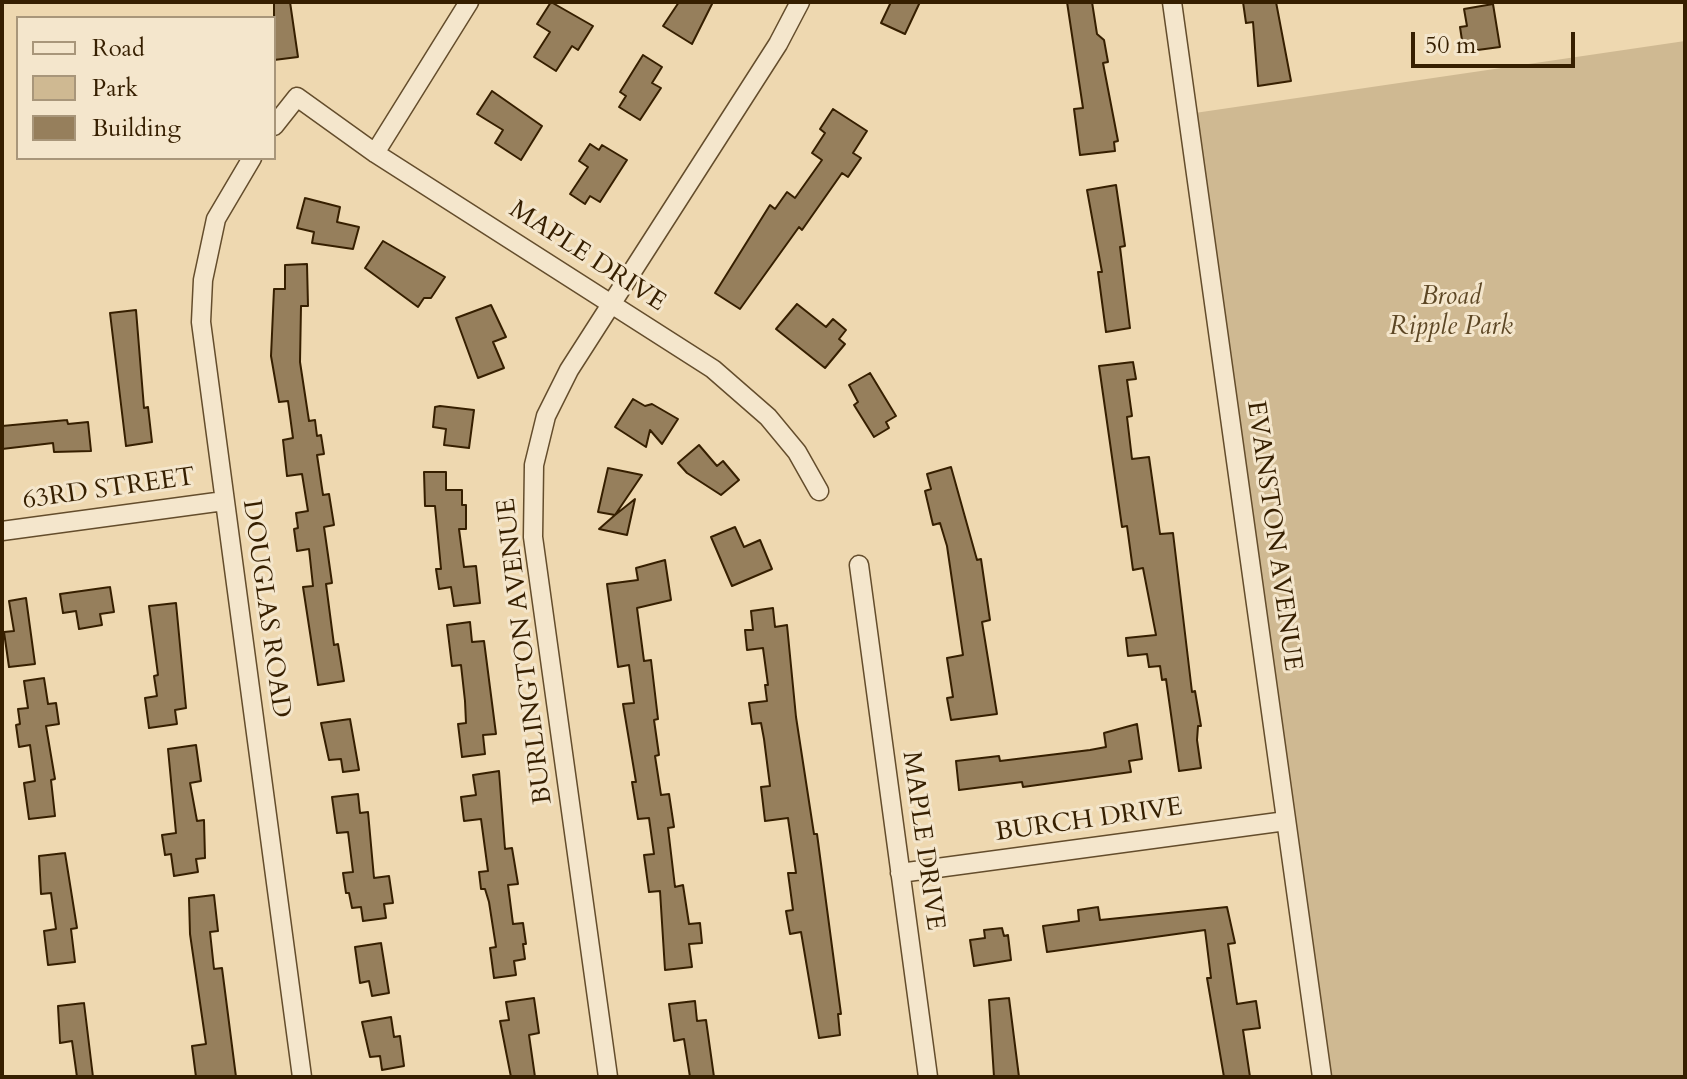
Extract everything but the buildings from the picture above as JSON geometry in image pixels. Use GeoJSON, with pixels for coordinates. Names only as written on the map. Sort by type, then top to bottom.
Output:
{"type":"FeatureCollection","features":[{"type":"Feature","properties":{"kind":"street"},"geometry":{"type":"LineString","coordinates":[[375,153],[469,2]]}},
{"type":"Feature","properties":{"kind":"street","name":"BURLINGTON AVENUE"},"geometry":{"type":"LineString","coordinates":[[608,1077],[533,537],[531,497],[537,445],[546,416],[569,370],[778,44],[800,2]]}},
{"type":"Feature","properties":{"kind":"street","name":"EVANSTON AVENUE"},"geometry":{"type":"LineString","coordinates":[[1172,2],[1322,1077]]}},
{"type":"Feature","properties":{"kind":"street","name":"MAPLE DRIVE"},"geometry":{"type":"LineString","coordinates":[[276,123],[297,97],[375,153],[713,369],[747,396],[788,440],[819,491]]}},
{"type":"Feature","properties":{"kind":"street","name":"DOUGLAS ROAD"},"geometry":{"type":"LineString","coordinates":[[251,160],[216,219],[203,280],[202,341],[302,1077]]}},
{"type":"Feature","properties":{"kind":"street","name":"63RD STREET"},"geometry":{"type":"LineString","coordinates":[[2,531],[224,501]]}},
{"type":"Feature","properties":{"kind":"street","name":"MAPLE DRIVE"},"geometry":{"type":"LineString","coordinates":[[859,565],[928,1077]]}},
{"type":"Feature","properties":{"kind":"street","name":"BURCH DRIVE"},"geometry":{"type":"LineString","coordinates":[[900,873],[1286,821]]}},
{"type":"Feature","properties":{"kind":"green space","name":"Broad Ripple Park"},"geometry":{"type":"Polygon","coordinates":[[[1685,41],[1685,1077],[1321,1077],[1188,114],[1685,41]]]}}]}
